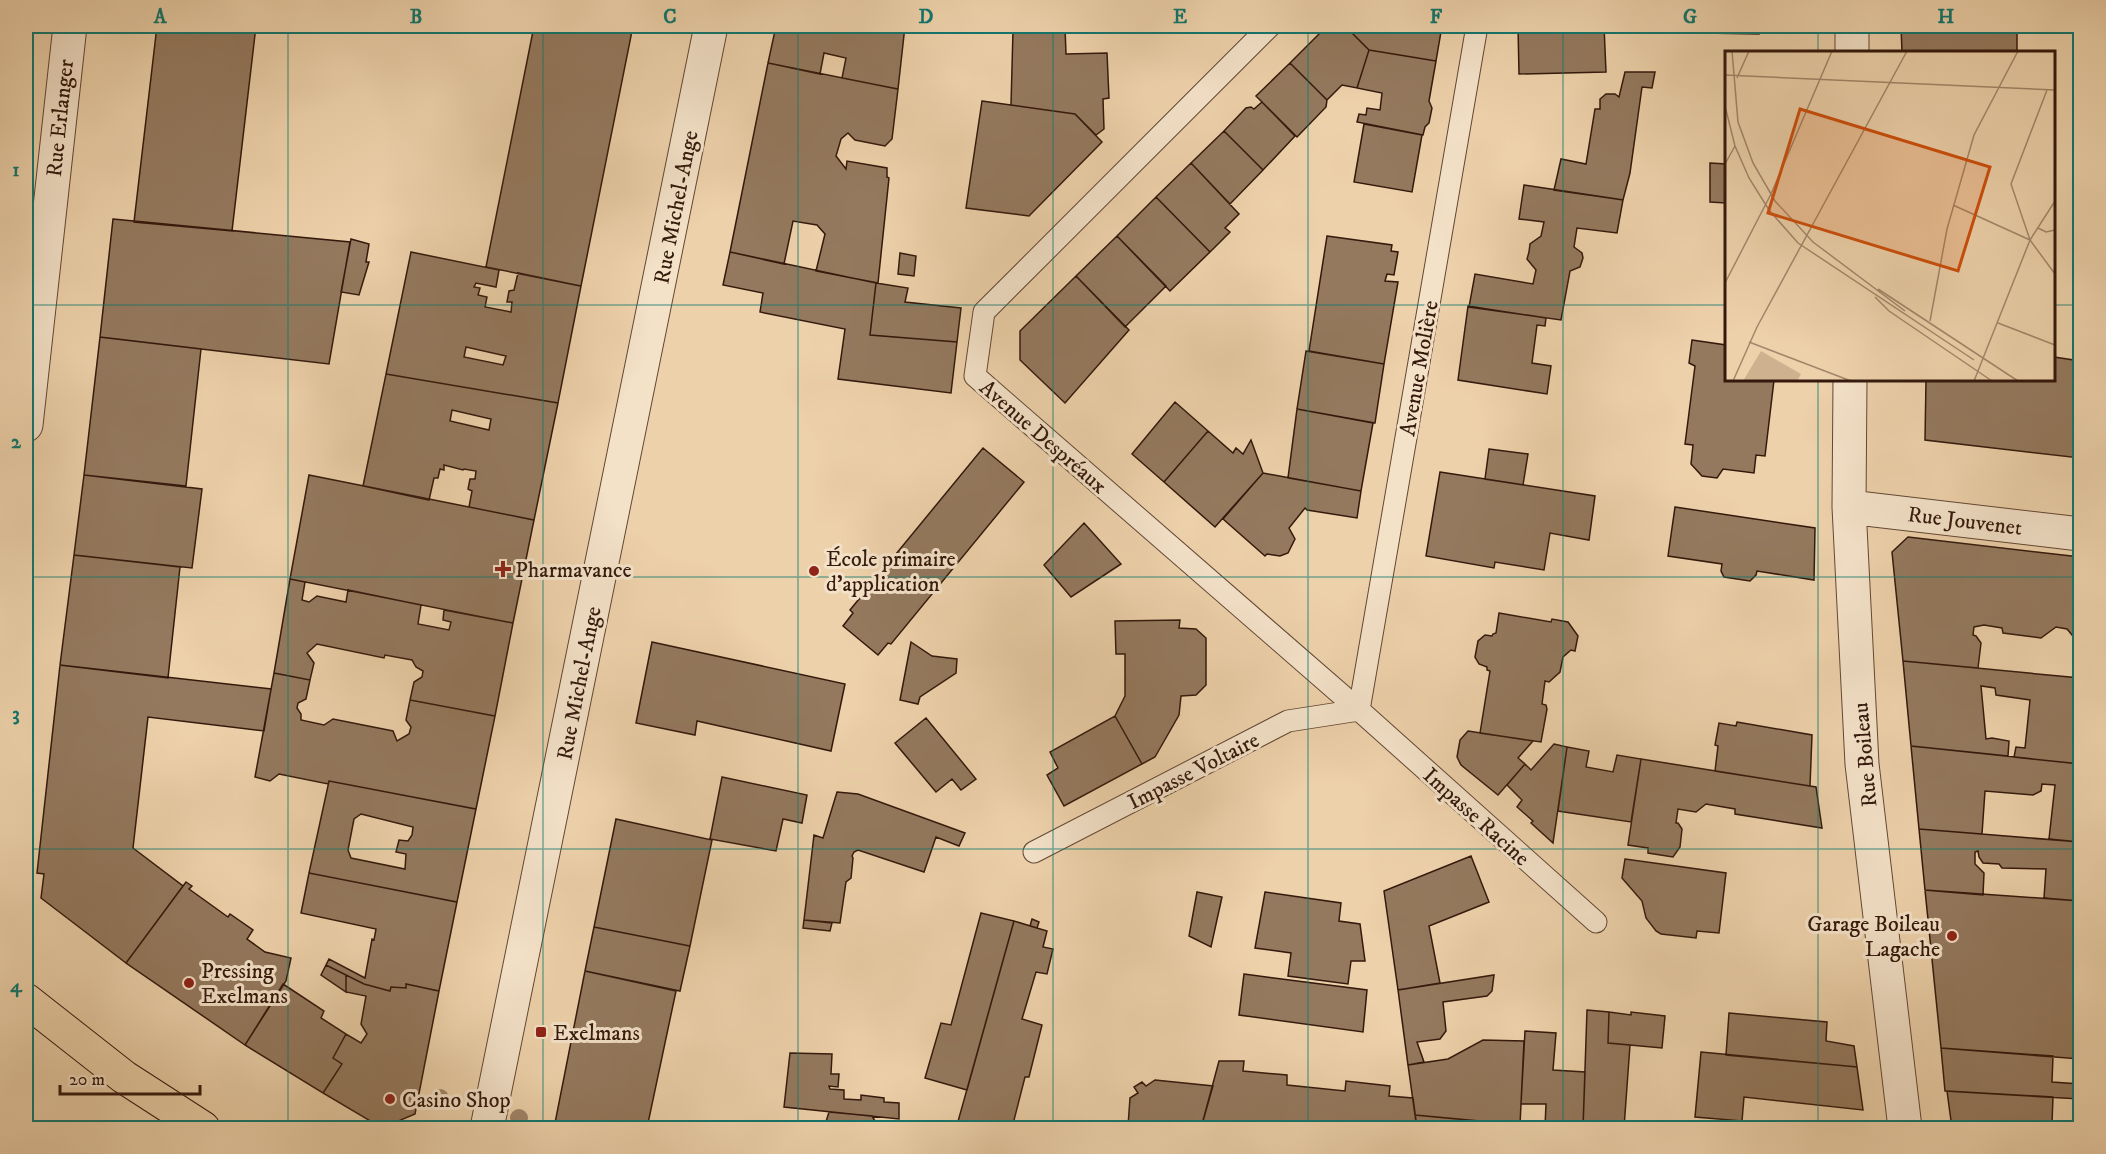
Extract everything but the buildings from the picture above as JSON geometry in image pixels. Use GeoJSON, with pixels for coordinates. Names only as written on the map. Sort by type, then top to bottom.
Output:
{"type":"FeatureCollection","features":[{"type":"Feature","properties":{"kind":"main road"},"geometry":{"type":"LineString","coordinates":[[26,1000],[124,1077],[203,1128]]}},
{"type":"Feature","properties":{"kind":"street","name":"Rue Erlanger"},"geometry":{"type":"LineString","coordinates":[[26,425],[70,26]]}},
{"type":"Feature","properties":{"kind":"street","name":"Rue Michel-Ange"},"geometry":{"type":"LineString","coordinates":[[487,1128],[711,26]]}},
{"type":"Feature","properties":{"kind":"street"},"geometry":{"type":"LineString","coordinates":[[1852,26],[1852,51]]}},
{"type":"Feature","properties":{"kind":"street","name":"Rue Boileau"},"geometry":{"type":"LineString","coordinates":[[1850,381],[1849,507],[1862,764],[1905,1128]]}},
{"type":"Feature","properties":{"kind":"street","name":"Rue Jouvenet"},"geometry":{"type":"LineString","coordinates":[[1849,507],[2080,534]]}},
{"type":"Feature","properties":{"kind":"lane","name":"Avenue Despréaux"},"geometry":{"type":"LineString","coordinates":[[1270,26],[984,312],[975,376],[1359,710]]}},
{"type":"Feature","properties":{"kind":"lane","name":"Avenue Molière"},"geometry":{"type":"LineString","coordinates":[[1359,710],[1477,26]]}},
{"type":"Feature","properties":{"kind":"lane","name":"Impasse Voltaire"},"geometry":{"type":"LineString","coordinates":[[1034,852],[1288,721],[1359,710]]}},
{"type":"Feature","properties":{"kind":"lane","name":"Impasse Racine"},"geometry":{"type":"LineString","coordinates":[[1359,710],[1596,922]]}},
{"type":"Feature","properties":{"kind":"place","name":"Pharmavance"},"geometry":{"type":"Point","coordinates":[503,569]}},
{"type":"Feature","properties":{"kind":"place","name":"École primaire d'application"},"geometry":{"type":"Point","coordinates":[814,571]}},
{"type":"Feature","properties":{"kind":"place","name":"Garage Boileau Lagache"},"geometry":{"type":"Point","coordinates":[1952,936]}},
{"type":"Feature","properties":{"kind":"place","name":"Pressing Exelmans"},"geometry":{"type":"Point","coordinates":[189,983]}},
{"type":"Feature","properties":{"kind":"place","name":"Exelmans"},"geometry":{"type":"Point","coordinates":[541,1032]}},
{"type":"Feature","properties":{"kind":"place","name":"Casino Shop"},"geometry":{"type":"Point","coordinates":[390,1099]}}]}
